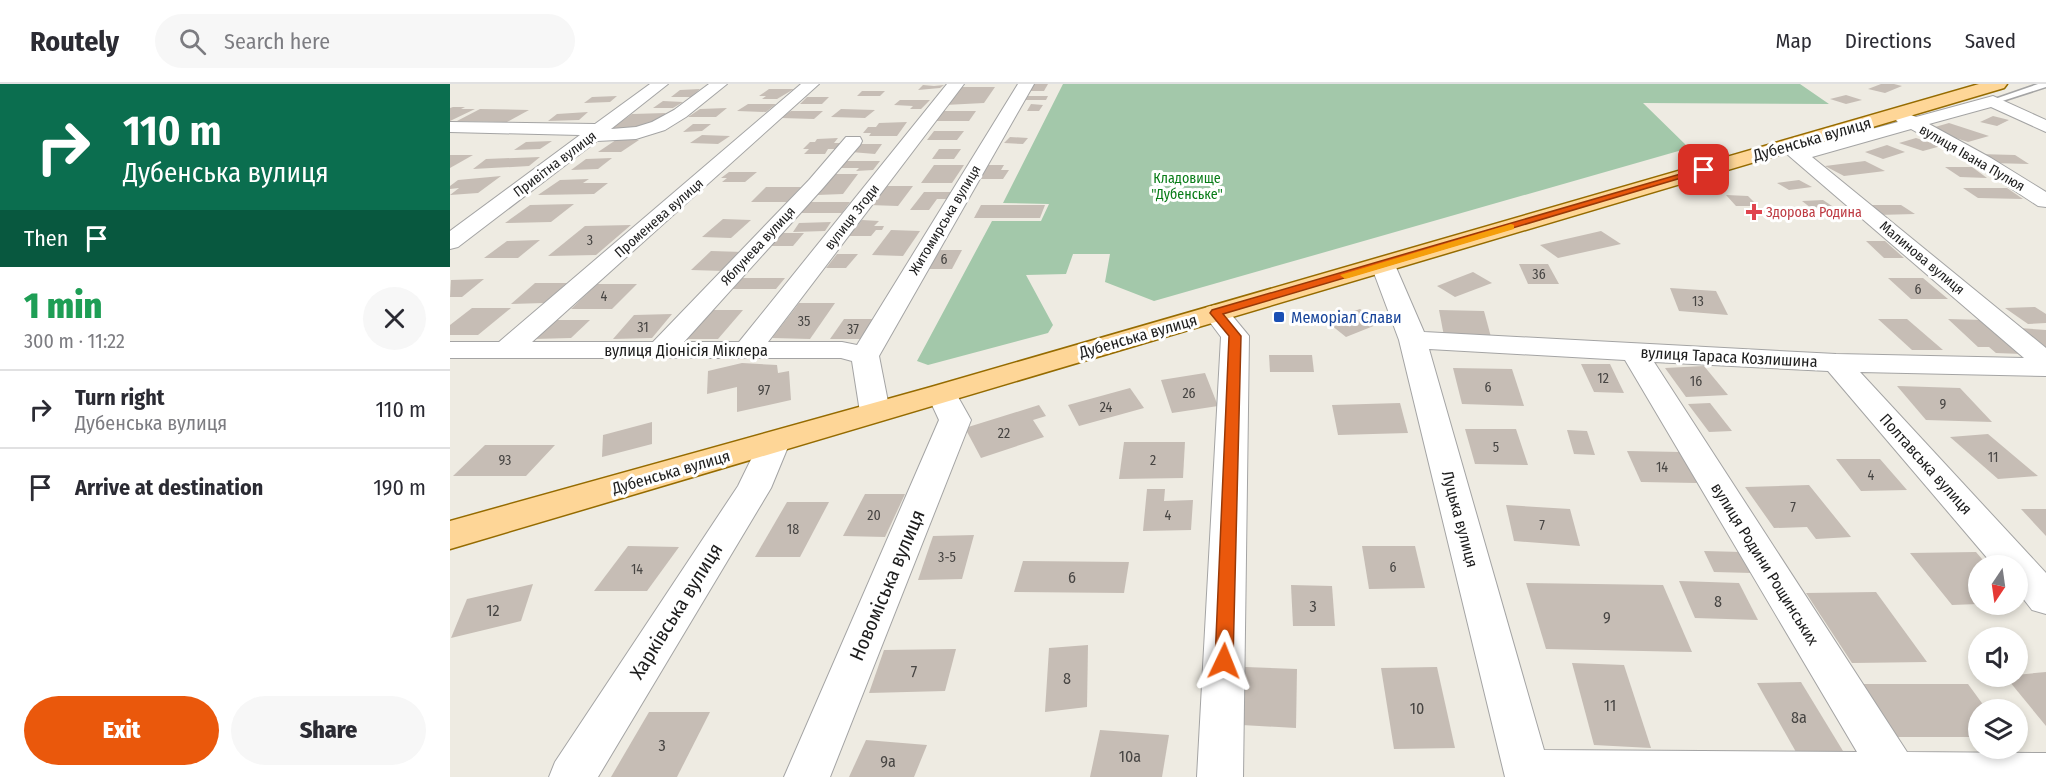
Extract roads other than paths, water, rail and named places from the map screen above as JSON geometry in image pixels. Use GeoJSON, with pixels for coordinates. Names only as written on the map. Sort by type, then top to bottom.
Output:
{"type":"FeatureCollection","features":[{"type":"Feature","properties":{"kind":"main road","name":"Дубенська вулиця"},"geometry":{"type":"LineString","coordinates":[[450,535],[1383,265],[1996,92]]}},
{"type":"Feature","properties":{"kind":"street","name":"Привітна вулиця"},"geometry":{"type":"LineString","coordinates":[[450,242],[660,84]]}},
{"type":"Feature","properties":{"kind":"street"},"geometry":{"type":"LineString","coordinates":[[450,127],[636,133],[649,130],[674,117],[719,84]]}},
{"type":"Feature","properties":{"kind":"street","name":"Променева вулиця"},"geometry":{"type":"LineString","coordinates":[[506,350],[811,84]]}},
{"type":"Feature","properties":{"kind":"street","name":"вулиця Згоди"},"geometry":{"type":"LineString","coordinates":[[747,350],[956,84]]}},
{"type":"Feature","properties":{"kind":"street","name":"Житомирська вулиця"},"geometry":{"type":"LineString","coordinates":[[865,356],[1026,84]]}},
{"type":"Feature","properties":{"kind":"street"},"geometry":{"type":"LineString","coordinates":[[1996,92],[2046,127]]}},
{"type":"Feature","properties":{"kind":"street","name":"Малинова вулиця"},"geometry":{"type":"LineString","coordinates":[[1905,118],[1798,155],[2046,362]]}},
{"type":"Feature","properties":{"kind":"street","name":"вулиця Івана Пулюя"},"geometry":{"type":"LineString","coordinates":[[1905,118],[1984,162],[2046,201]]}},
{"type":"Feature","properties":{"kind":"street","name":"Яблунева вулиця"},"geometry":{"type":"LineString","coordinates":[[661,350],[816,184],[853,141]]}},
{"type":"Feature","properties":{"kind":"street","name":"Луцька вулиця"},"geometry":{"type":"LineString","coordinates":[[1383,265],[1413,340],[1528,774]]}},
{"type":"Feature","properties":{"kind":"street"},"geometry":{"type":"LineString","coordinates":[[1216,313],[1235,336],[1220,777]]}},
{"type":"Feature","properties":{"kind":"street","name":"вулиця Тараса Козлишина"},"geometry":{"type":"LineString","coordinates":[[1413,340],[1836,363],[2046,367]]}},
{"type":"Feature","properties":{"kind":"street","name":"вулиця Діонісія Міклера"},"geometry":{"type":"LineString","coordinates":[[450,350],[842,350],[865,356]]}},
{"type":"Feature","properties":{"kind":"street","name":"вулиця Родини Рощинських"},"geometry":{"type":"LineString","coordinates":[[1634,352],[1895,775]]}},
{"type":"Feature","properties":{"kind":"street"},"geometry":{"type":"LineString","coordinates":[[865,356],[875,412]]}},
{"type":"Feature","properties":{"kind":"street","name":"Полтавська вулиця"},"geometry":{"type":"LineString","coordinates":[[1836,363],[2007,555]]}},
{"type":"Feature","properties":{"kind":"street","name":"Новоміська вулиця"},"geometry":{"type":"LineString","coordinates":[[807,777],[955,420],[942,394]]}},
{"type":"Feature","properties":{"kind":"street","name":"Харківська вулиця"},"geometry":{"type":"LineString","coordinates":[[572,777],[754,488],[774,442]]}},
{"type":"Feature","properties":{"kind":"street","name":"Полтавська вулиця"},"geometry":{"type":"LineString","coordinates":[[2028,579],[2046,599]]}},
{"type":"Feature","properties":{"kind":"street"},"geometry":{"type":"LineString","coordinates":[[1528,774],[2046,775]]}},
{"type":"Feature","properties":{"kind":"lane"},"geometry":{"type":"LineString","coordinates":[[1996,92],[2046,84]]}},
{"type":"Feature","properties":{"kind":"place","name":"Здорова Родина"},"geometry":{"type":"Point","coordinates":[1754,212]}},
{"type":"Feature","properties":{"kind":"place","name":"Меморіал Слави"},"geometry":{"type":"Point","coordinates":[1279,317]}},
{"type":"Feature","properties":{"kind":"park label","name":"Кладовище \"Дубенське\""},"geometry":{"type":"Point","coordinates":[1187,186]}}]}
